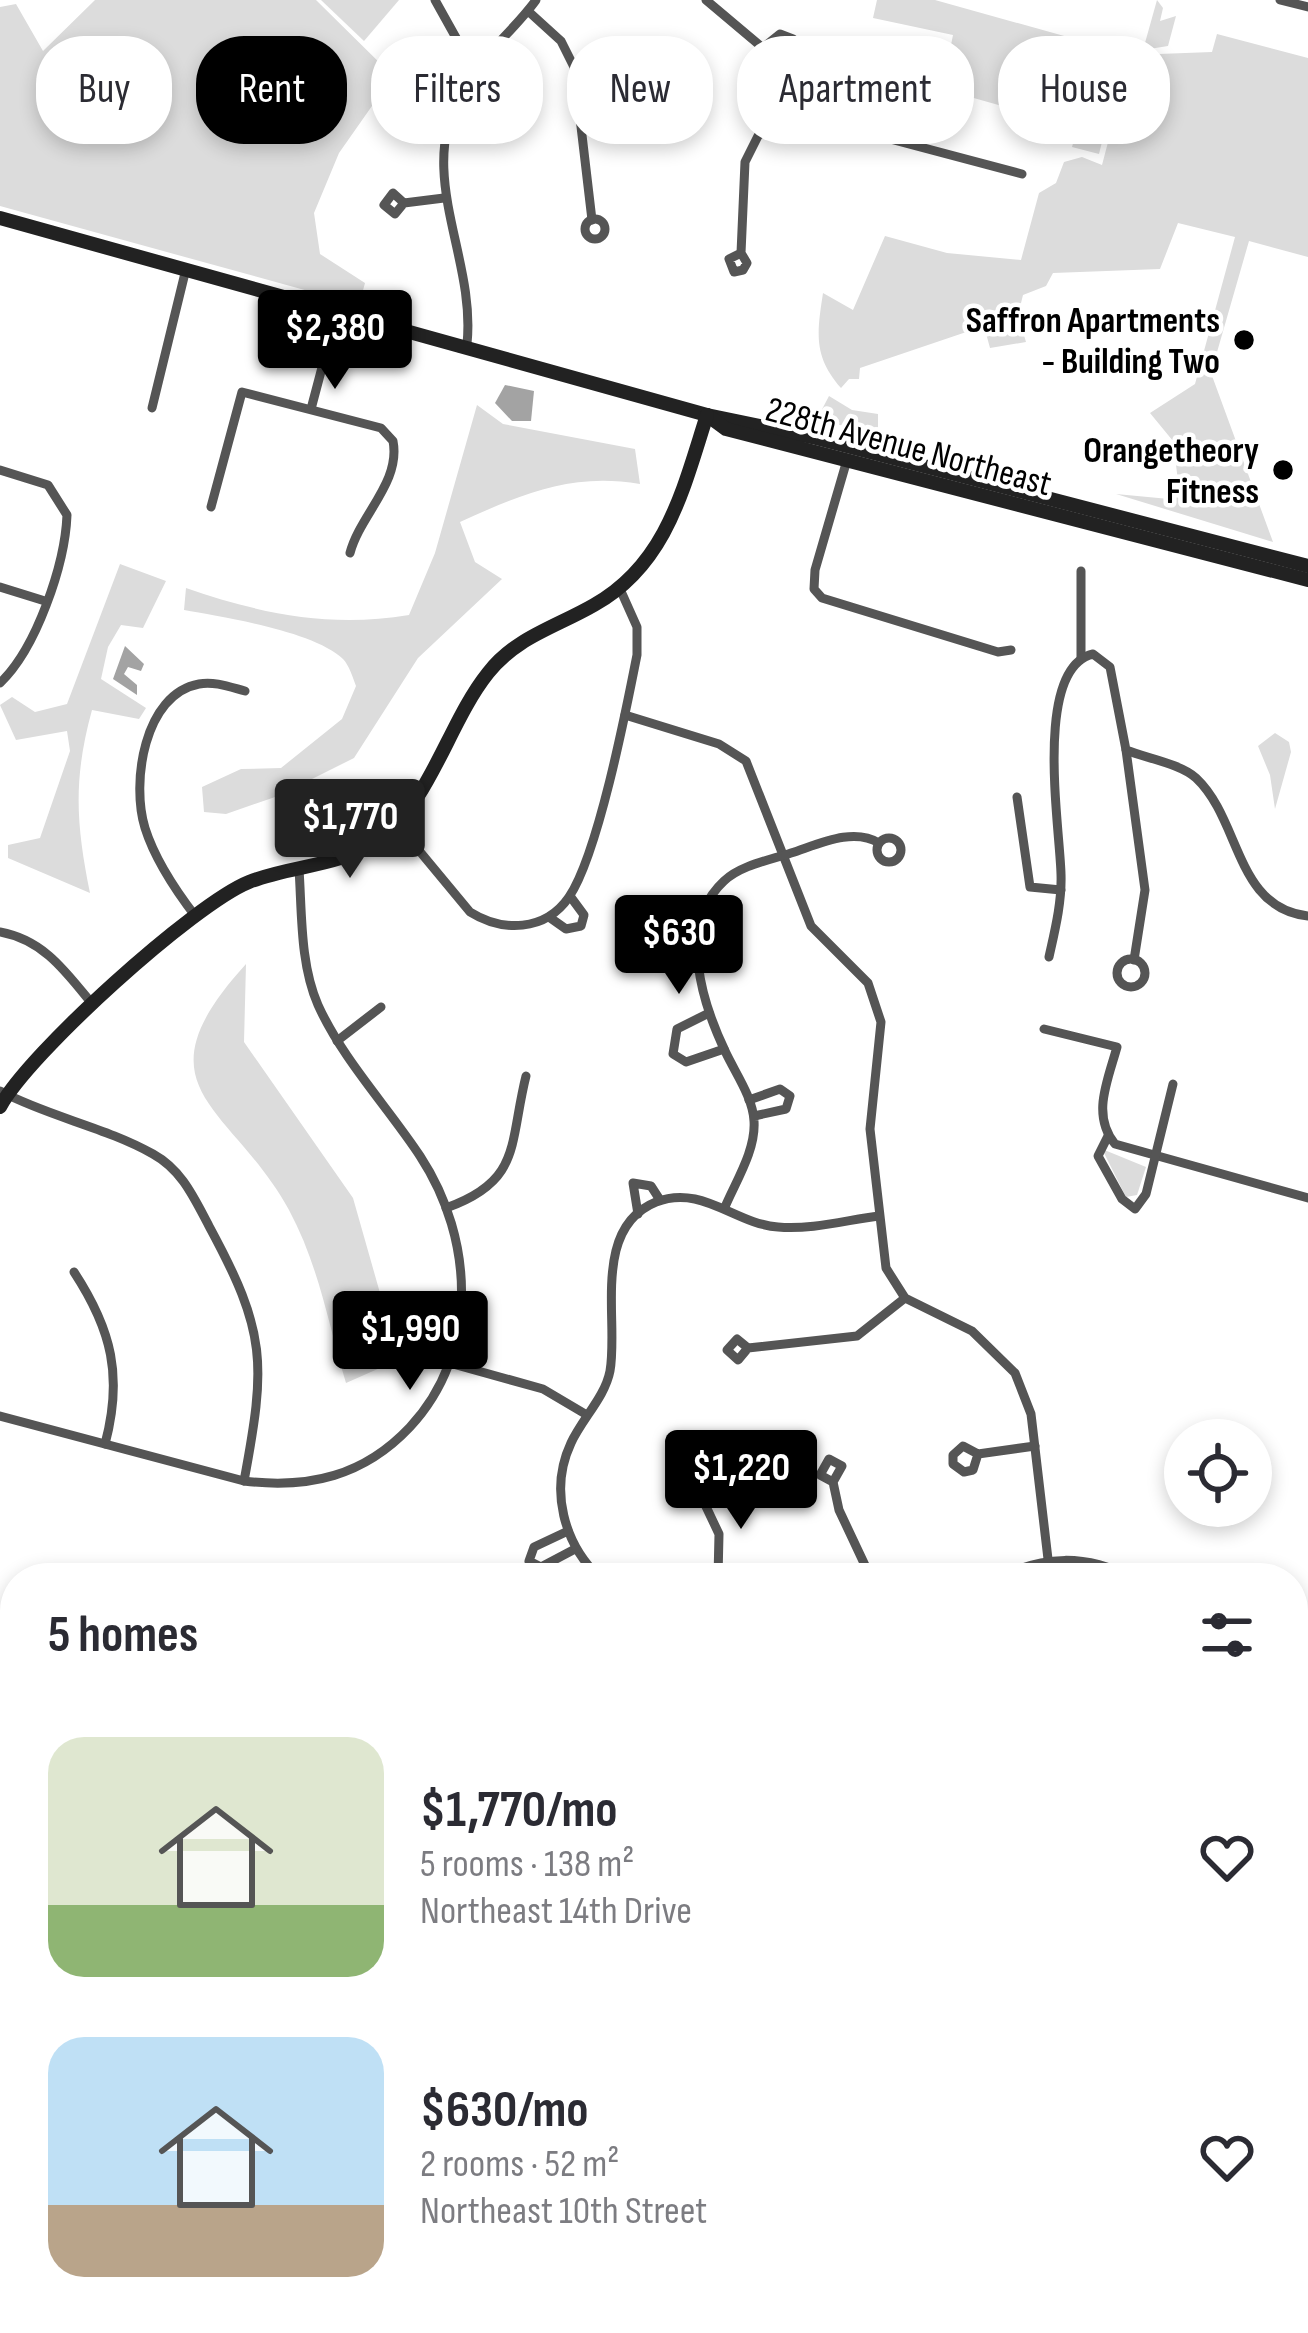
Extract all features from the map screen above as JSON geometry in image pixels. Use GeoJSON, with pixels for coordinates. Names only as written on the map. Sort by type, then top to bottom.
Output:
{"type":"FeatureCollection","features":[{"type":"Feature","properties":{"kind":"main road","name":"228th Avenue Northeast"},"geometry":{"type":"LineString","coordinates":[[0,218],[185,273],[467,344],[707,415],[1092,507],[1308,566]]}},
{"type":"Feature","properties":{"kind":"main road","name":"228th Avenue Northeast"},"geometry":{"type":"LineString","coordinates":[[707,415],[726,429],[1308,580]]}},
{"type":"Feature","properties":{"kind":"main road"},"geometry":{"type":"LineString","coordinates":[[2,1097],[32,1061],[196,917],[246,883],[350,855],[397,824],[496,662],[539,631],[620,589],[664,537],[707,415]]}},
{"type":"Feature","properties":{"kind":"main road"},"geometry":{"type":"LineString","coordinates":[[803,435],[811,446],[847,460]]}},
{"type":"Feature","properties":{"kind":"main road"},"geometry":{"type":"LineString","coordinates":[[1021,506],[1077,516],[1092,507]]}},
{"type":"Feature","properties":{"kind":"street"},"geometry":{"type":"LineString","coordinates":[[435,0],[455,36]]}},
{"type":"Feature","properties":{"kind":"street"},"geometry":{"type":"LineString","coordinates":[[505,36],[536,0]]}},
{"type":"Feature","properties":{"kind":"street"},"geometry":{"type":"LineString","coordinates":[[706,0],[750,36]]}},
{"type":"Feature","properties":{"kind":"street"},"geometry":{"type":"LineString","coordinates":[[1280,0],[1308,7]]}},
{"type":"Feature","properties":{"kind":"street"},"geometry":{"type":"LineString","coordinates":[[528,11],[561,40],[574,67],[592,220]]}},
{"type":"Feature","properties":{"kind":"street"},"geometry":{"type":"LineString","coordinates":[[446,144],[444,198],[467,277],[467,344]]}},
{"type":"Feature","properties":{"kind":"street"},"geometry":{"type":"LineString","coordinates":[[741,254],[748,151],[755,144]]}},
{"type":"Feature","properties":{"kind":"street"},"geometry":{"type":"LineString","coordinates":[[909,144],[1022,174]]}},
{"type":"Feature","properties":{"kind":"street"},"geometry":{"type":"LineString","coordinates":[[404,202],[444,198]]}},
{"type":"Feature","properties":{"kind":"street"},"geometry":{"type":"LineString","coordinates":[[152,408],[185,273]]}},
{"type":"Feature","properties":{"kind":"street"},"geometry":{"type":"LineString","coordinates":[[311,409],[337,311]]}},
{"type":"Feature","properties":{"kind":"street"},"geometry":{"type":"LineString","coordinates":[[211,507],[242,392],[381,428],[393,441],[387,482],[356,528],[350,553]]}},
{"type":"Feature","properties":{"kind":"street"},"geometry":{"type":"LineString","coordinates":[[847,460],[814,570],[814,589],[842,608],[998,652],[1011,650]]}},
{"type":"Feature","properties":{"kind":"street"},"geometry":{"type":"LineString","coordinates":[[0,470],[36,480],[58,495],[66,526],[45,601],[23,656],[0,683]]}},
{"type":"Feature","properties":{"kind":"street"},"geometry":{"type":"LineString","coordinates":[[1049,957],[1061,890],[1054,723],[1081,657],[1081,571]]}},
{"type":"Feature","properties":{"kind":"street"},"geometry":{"type":"LineString","coordinates":[[0,587],[45,601]]}},
{"type":"Feature","properties":{"kind":"street"},"geometry":{"type":"LineString","coordinates":[[397,824],[470,912],[483,920],[512,927],[549,917],[570,896],[625,715],[638,638],[620,589]]}},
{"type":"Feature","properties":{"kind":"street"},"geometry":{"type":"LineString","coordinates":[[1081,657],[1093,654],[1110,667],[1126,750],[1144,890],[1134,959]]}},
{"type":"Feature","properties":{"kind":"street"},"geometry":{"type":"LineString","coordinates":[[196,917],[179,896],[145,827],[144,763],[159,712],[174,694],[201,684],[245,691]]}},
{"type":"Feature","properties":{"kind":"street"},"geometry":{"type":"LineString","coordinates":[[625,715],[736,753],[754,775],[811,926],[854,965],[876,1000],[880,1041],[870,1129],[886,1268],[905,1298],[973,1331],[1004,1358],[1025,1395],[1036,1446],[1048,1559]]}},
{"type":"Feature","properties":{"kind":"street"},"geometry":{"type":"LineString","coordinates":[[1126,750],[1195,777],[1261,897],[1289,914],[1308,916]]}},
{"type":"Feature","properties":{"kind":"street"},"geometry":{"type":"LineString","coordinates":[[1017,797],[1030,887],[1061,890]]}},
{"type":"Feature","properties":{"kind":"street"},"geometry":{"type":"LineString","coordinates":[[725,1207],[750,1148],[754,1116],[709,1013],[696,969],[711,902],[727,878],[786,854],[857,836],[879,843]]}},
{"type":"Feature","properties":{"kind":"street"},"geometry":{"type":"LineString","coordinates":[[0,1415],[244,1481],[315,1483],[350,1472],[406,1431],[433,1400],[453,1364],[462,1293],[446,1208],[420,1156],[338,1040],[310,985],[298,869]]}},
{"type":"Feature","properties":{"kind":"street"},"geometry":{"type":"LineString","coordinates":[[549,917],[566,929],[581,926],[584,915],[570,896]]}},
{"type":"Feature","properties":{"kind":"street"},"geometry":{"type":"LineString","coordinates":[[0,932],[28,940],[52,956],[93,1005]]}},
{"type":"Feature","properties":{"kind":"street"},"geometry":{"type":"LineString","coordinates":[[338,1040],[382,1007]]}},
{"type":"Feature","properties":{"kind":"street"},"geometry":{"type":"LineString","coordinates":[[709,1013],[679,1027],[673,1054],[690,1062],[724,1049]]}},
{"type":"Feature","properties":{"kind":"street"},"geometry":{"type":"LineString","coordinates":[[1044,1029],[1117,1047],[1100,1112],[1114,1144],[1308,1198]]}},
{"type":"Feature","properties":{"kind":"street"},"geometry":{"type":"LineString","coordinates":[[446,1208],[488,1191],[503,1171],[526,1076]]}},
{"type":"Feature","properties":{"kind":"street"},"geometry":{"type":"LineString","coordinates":[[1108,1136],[1098,1156],[1122,1199],[1135,1209],[1146,1194],[1172,1084]]}},
{"type":"Feature","properties":{"kind":"street"},"geometry":{"type":"LineString","coordinates":[[748,1100],[780,1089],[790,1096],[786,1109],[754,1116]]}},
{"type":"Feature","properties":{"kind":"street"},"geometry":{"type":"LineString","coordinates":[[2,1097],[172,1166],[241,1285],[257,1330],[259,1402],[244,1481]]}},
{"type":"Feature","properties":{"kind":"street"},"geometry":{"type":"LineString","coordinates":[[638,1214],[633,1184],[651,1186],[659,1200]]}},
{"type":"Feature","properties":{"kind":"street"},"geometry":{"type":"LineString","coordinates":[[589,1563],[571,1540],[562,1510],[564,1464],[609,1375],[613,1266],[638,1214],[659,1200],[690,1197],[781,1228],[879,1216]]}},
{"type":"Feature","properties":{"kind":"street"},"geometry":{"type":"LineString","coordinates":[[74,1272],[106,1329],[116,1369],[115,1411],[105,1444]]}},
{"type":"Feature","properties":{"kind":"street"},"geometry":{"type":"LineString","coordinates":[[748,1348],[857,1336],[905,1298]]}},
{"type":"Feature","properties":{"kind":"street"},"geometry":{"type":"LineString","coordinates":[[453,1364],[544,1389],[586,1415]]}},
{"type":"Feature","properties":{"kind":"street"},"geometry":{"type":"LineString","coordinates":[[978,1454],[1036,1446]]}},
{"type":"Feature","properties":{"kind":"street"},"geometry":{"type":"LineString","coordinates":[[833,1482],[844,1526],[863,1563]]}},
{"type":"Feature","properties":{"kind":"street"},"geometry":{"type":"LineString","coordinates":[[701,1496],[719,1534],[718,1563]]}},
{"type":"Feature","properties":{"kind":"street"},"geometry":{"type":"LineString","coordinates":[[1038,1563],[1048,1559],[1086,1563]]}},
{"type":"Feature","properties":{"kind":"shaded area"},"geometry":{"type":"Polygon","coordinates":[[[95,0],[316,0],[371,54],[371,107],[347,142],[347,36],[196,36],[196,144],[345,144],[314,213],[320,254],[365,283],[359,305],[0,206],[0,7],[16,4],[36,39],[36,144],[172,144],[172,36],[58,36],[95,0]]]}},
{"type":"Feature","properties":{"kind":"shaded area"},"geometry":{"type":"Polygon","coordinates":[[[321,0],[399,0],[364,41],[321,0]]]}},
{"type":"Feature","properties":{"kind":"shaded area"},"geometry":{"type":"Polygon","coordinates":[[[877,0],[935,0],[1064,36],[998,36],[998,105],[974,98],[974,36],[953,36],[873,18],[877,0]]]}},
{"type":"Feature","properties":{"kind":"shaded area"},"geometry":{"type":"Polygon","coordinates":[[[1157,0],[1163,8],[1160,21],[1176,16],[1170,38],[1147,36],[1157,0]]]}},
{"type":"Feature","properties":{"kind":"shaded area"},"geometry":{"type":"Polygon","coordinates":[[[1217,34],[1308,58],[1308,257],[1249,241],[1211,373],[1273,542],[1116,494],[1169,499],[1179,489],[1173,441],[1150,413],[1195,384],[1235,237],[1178,223],[1160,269],[1053,273],[1046,286],[1023,295],[1018,315],[1026,342],[990,348],[984,326],[860,368],[859,379],[849,379],[841,388],[821,354],[823,293],[853,310],[885,236],[947,253],[1021,260],[1039,193],[1056,183],[1064,162],[1082,157],[1102,165],[1108,144],[1170,144],[1170,54],[1212,52],[1217,34]]]}},
{"type":"Feature","properties":{"kind":"shaded area"},"geometry":{"type":"Polygon","coordinates":[[[1073,144],[1102,144],[1099,154],[1073,144]]]}},
{"type":"Feature","properties":{"kind":"shaded area"},"geometry":{"type":"Polygon","coordinates":[[[505,385],[534,391],[531,421],[512,421],[495,403],[505,385]]]}},
{"type":"Feature","properties":{"kind":"shaded area"},"geometry":{"type":"Polygon","coordinates":[[[829,396],[852,410],[878,414],[878,435],[817,419],[829,396]]]}},
{"type":"Feature","properties":{"kind":"shaded area"},"geometry":{"type":"Polygon","coordinates":[[[477,405],[503,424],[635,449],[640,484],[570,483],[460,522],[475,562],[502,579],[418,658],[354,758],[278,796],[226,814],[204,812],[202,787],[241,769],[281,768],[342,719],[356,686],[343,659],[311,641],[184,610],[186,588],[296,616],[351,620],[409,615],[435,553],[477,405]]]}},
{"type":"Feature","properties":{"kind":"shaded area"},"geometry":{"type":"Polygon","coordinates":[[[120,564],[166,581],[143,628],[121,625],[108,647],[101,679],[146,708],[139,719],[92,710],[79,801],[90,893],[8,858],[8,845],[40,838],[70,751],[67,731],[16,740],[0,705],[12,697],[35,712],[67,704],[120,564]]]}},
{"type":"Feature","properties":{"kind":"shaded area"},"geometry":{"type":"Polygon","coordinates":[[[125,646],[144,664],[141,671],[128,667],[124,674],[137,685],[137,695],[113,679],[125,646]]]}},
{"type":"Feature","properties":{"kind":"shaded area"},"geometry":{"type":"Polygon","coordinates":[[[1275,733],[1289,742],[1291,752],[1275,809],[1270,775],[1258,746],[1275,733]]]}},
{"type":"Feature","properties":{"kind":"shaded area"},"geometry":{"type":"Polygon","coordinates":[[[246,964],[244,1042],[353,1198],[380,1293],[378,1345],[398,1360],[346,1383],[315,1274],[289,1210],[203,1094],[194,1069],[196,1040],[213,1006],[246,964]]]}},
{"type":"Feature","properties":{"kind":"shaded area"},"geometry":{"type":"Polygon","coordinates":[[[1102,1149],[1146,1167],[1137,1195],[1126,1197],[1102,1149]]]}},
{"type":"Feature","properties":{"kind":"place","name":"Saffron Apartments - Building Two"},"geometry":{"type":"Point","coordinates":[1244,340]}},
{"type":"Feature","properties":{"kind":"place","name":"Orangetheory Fitness"},"geometry":{"type":"Point","coordinates":[1283,470]}}]}
